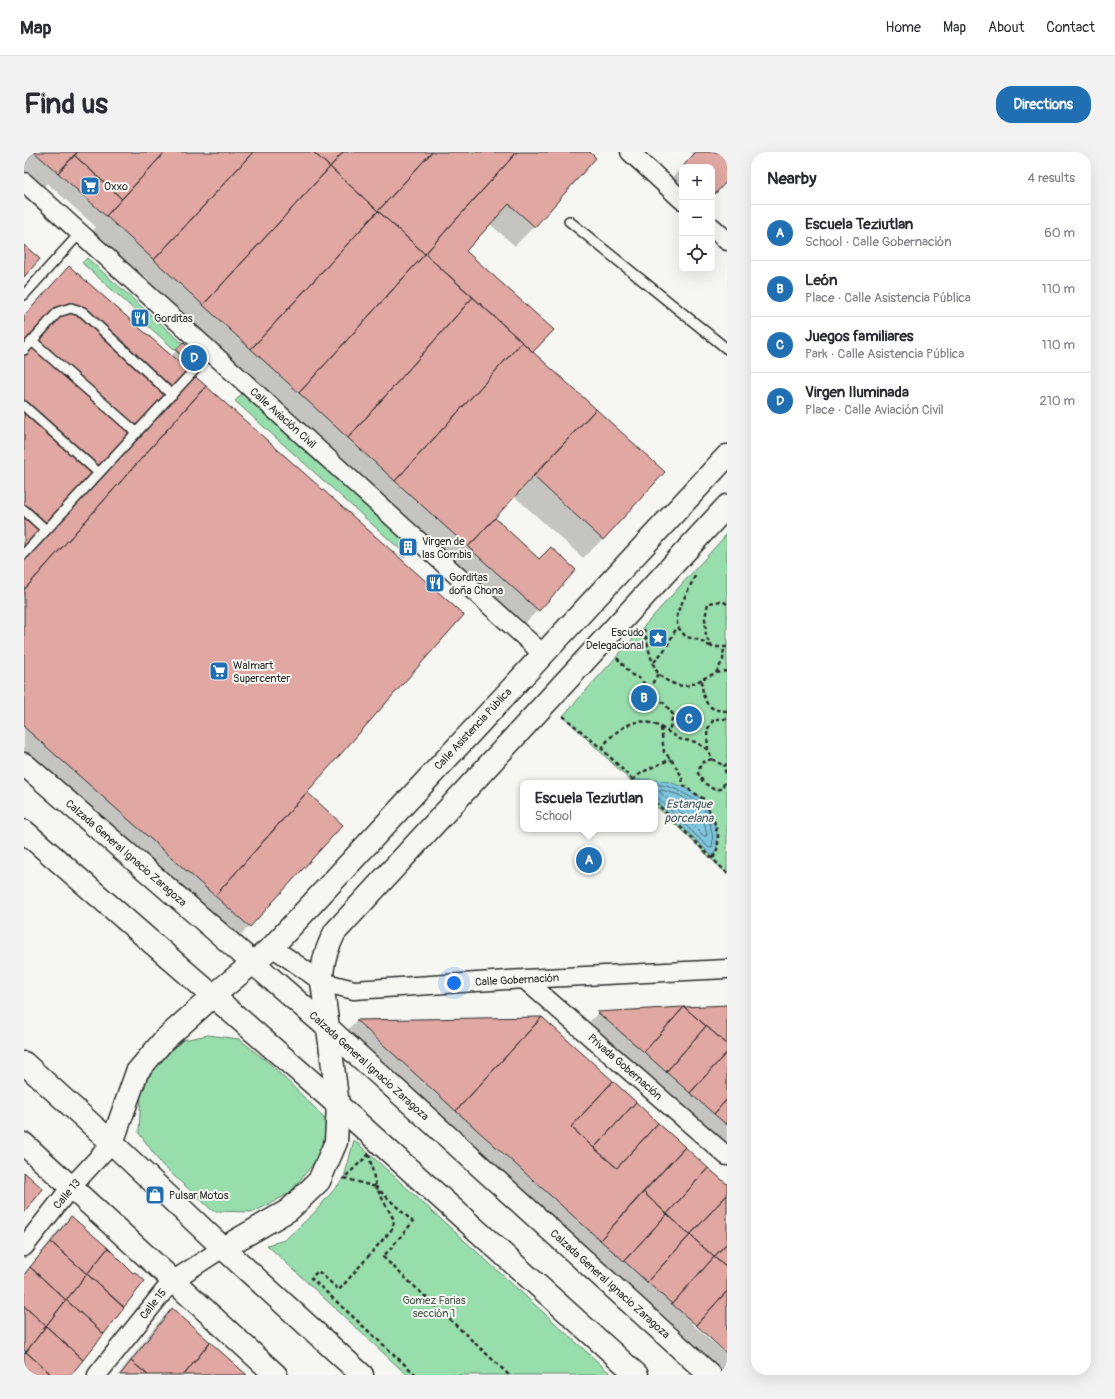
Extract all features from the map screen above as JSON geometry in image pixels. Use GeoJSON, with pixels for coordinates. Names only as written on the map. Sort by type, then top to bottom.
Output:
{"type":"FeatureCollection","features":[{"type":"Feature","properties":{"kind":"main road","name":"Calle Asistencia Pública"},"geometry":{"type":"LineString","coordinates":[[112,1143],[137,1072],[164,1040],[213,996],[272,947],[727,456]]}},
{"type":"Feature","properties":{"kind":"main road"},"geometry":{"type":"LineString","coordinates":[[223,1248],[289,1210],[319,1181],[336,1142],[338,1105],[322,982],[323,960],[327,947],[335,932],[727,506]]}},
{"type":"Feature","properties":{"kind":"main road","name":"Calzada General Ignacio Zaragoza"},"geometry":{"type":"LineString","coordinates":[[24,764],[328,1028],[710,1375]]}},
{"type":"Feature","properties":{"kind":"main road"},"geometry":{"type":"LineString","coordinates":[[24,830],[338,1105],[637,1375]]}},
{"type":"Feature","properties":{"kind":"main road"},"geometry":{"type":"LineString","coordinates":[[24,1062],[223,1248],[362,1375]]}},
{"type":"Feature","properties":{"kind":"main road"},"geometry":{"type":"LineString","coordinates":[[24,1144],[276,1375]]}},
{"type":"Feature","properties":{"kind":"street"},"geometry":{"type":"LineString","coordinates":[[630,152],[679,197]]}},
{"type":"Feature","properties":{"kind":"street","name":"Calle Aviación Civil"},"geometry":{"type":"LineString","coordinates":[[24,182],[543,654]]}},
{"type":"Feature","properties":{"kind":"street"},"geometry":{"type":"LineString","coordinates":[[715,230],[727,241]]}},
{"type":"Feature","properties":{"kind":"street","name":"Calle Gobernación"},"geometry":{"type":"LineString","coordinates":[[272,947],[322,982],[354,990],[524,979],[727,969]]}},
{"type":"Feature","properties":{"kind":"street","name":"Privada Gobernación"},"geometry":{"type":"LineString","coordinates":[[524,979],[727,1156]]}},
{"type":"Feature","properties":{"kind":"street","name":"Calle 13"},"geometry":{"type":"LineString","coordinates":[[24,1247],[71,1187],[112,1143]]}},
{"type":"Feature","properties":{"kind":"street","name":"Calle 15"},"geometry":{"type":"LineString","coordinates":[[97,1375],[172,1281],[223,1248]]}},
{"type":"Feature","properties":{"kind":"lane"},"geometry":{"type":"LineString","coordinates":[[568,221],[727,349]]}},
{"type":"Feature","properties":{"kind":"lane"},"geometry":{"type":"LineString","coordinates":[[24,295],[80,233]]}},
{"type":"Feature","properties":{"kind":"lane"},"geometry":{"type":"LineString","coordinates":[[24,350],[58,312],[71,308],[83,312],[172,395]]}},
{"type":"Feature","properties":{"kind":"lane"},"geometry":{"type":"LineString","coordinates":[[32,341],[137,433]]}},
{"type":"Feature","properties":{"kind":"lane"},"geometry":{"type":"LineString","coordinates":[[24,554],[211,352]]}},
{"type":"Feature","properties":{"kind":"lane"},"geometry":{"type":"LineString","coordinates":[[24,406],[99,473]]}},
{"type":"Feature","properties":{"kind":"lane"},"geometry":{"type":"LineString","coordinates":[[24,510],[46,530]]}},
{"type":"Feature","properties":{"kind":"path"},"geometry":{"type":"LineString","coordinates":[[654,663],[666,648],[677,626],[677,613],[694,574],[688,578]]}},
{"type":"Feature","properties":{"kind":"path"},"geometry":{"type":"LineString","coordinates":[[712,647],[706,637],[708,603],[722,601],[727,604]]}},
{"type":"Feature","properties":{"kind":"path"},"geometry":{"type":"LineString","coordinates":[[677,626],[686,638],[696,639],[712,647],[726,647],[723,660],[716,673]]}},
{"type":"Feature","properties":{"kind":"path"},"geometry":{"type":"LineString","coordinates":[[639,632],[644,627],[658,674],[668,681],[682,687],[716,673],[727,671]]}},
{"type":"Feature","properties":{"kind":"path"},"geometry":{"type":"LineString","coordinates":[[620,652],[616,657],[632,675],[639,678],[658,699],[669,708],[673,714],[669,731]]}},
{"type":"Feature","properties":{"kind":"path"},"geometry":{"type":"LineString","coordinates":[[649,689],[658,674]]}},
{"type":"Feature","properties":{"kind":"path"},"geometry":{"type":"LineString","coordinates":[[702,679],[704,700],[712,709],[727,711]]}},
{"type":"Feature","properties":{"kind":"path"},"geometry":{"type":"LineString","coordinates":[[568,710],[563,716],[602,749],[633,780],[639,773],[648,771],[672,759]]}},
{"type":"Feature","properties":{"kind":"path"},"geometry":{"type":"LineString","coordinates":[[712,759],[701,763],[698,773],[703,782],[713,789],[721,789],[727,779],[724,766],[712,759],[708,750],[707,730],[714,719],[727,719]]}},
{"type":"Feature","properties":{"kind":"path"},"geometry":{"type":"LineString","coordinates":[[602,749],[608,739],[628,724],[638,721],[652,723],[669,731],[682,740],[693,741],[708,750]]}},
{"type":"Feature","properties":{"kind":"path"},"geometry":{"type":"LineString","coordinates":[[661,728],[664,752],[672,759],[681,775],[684,786],[704,799],[714,821],[718,835],[718,847],[713,859]]}},
{"type":"Feature","properties":{"kind":"path"},"geometry":{"type":"LineString","coordinates":[[658,805],[727,873]]}},
{"type":"Feature","properties":{"kind":"path"},"geometry":{"type":"LineString","coordinates":[[416,1375],[311,1278],[318,1271],[339,1290],[393,1228],[394,1220],[376,1188],[369,1154],[344,1178],[376,1188],[413,1222],[383,1257],[509,1375]]}},
{"type":"Feature","properties":{"kind":"green space"},"geometry":{"type":"Polygon","coordinates":[[[87,258],[199,358],[192,365],[146,324],[146,320],[82,263],[87,258]]]}},
{"type":"Feature","properties":{"kind":"green space"},"geometry":{"type":"Polygon","coordinates":[[[242,394],[408,544],[402,551],[235,401],[242,394]]]}},
{"type":"Feature","properties":{"kind":"green space"},"geometry":{"type":"Polygon","coordinates":[[[727,534],[727,874],[658,808],[658,780],[630,780],[563,716],[727,534]]]}},
{"type":"Feature","properties":{"kind":"green space"},"geometry":{"type":"Polygon","coordinates":[[[208,1035],[239,1039],[269,1063],[318,1111],[330,1126],[316,1160],[290,1193],[254,1212],[213,1211],[162,1165],[139,1133],[141,1092],[153,1068],[183,1040],[208,1035]]]}},
{"type":"Feature","properties":{"kind":"green space","name":"Gomez Farias sección 1"},"geometry":{"type":"Polygon","coordinates":[[[354,1140],[612,1375],[407,1375],[267,1245],[285,1240],[314,1213],[344,1178],[354,1140]]]}},
{"type":"Feature","properties":{"kind":"water","name":"Estanque porcelana"},"geometry":{"type":"Polygon","coordinates":[[[649,779],[656,780],[635,780],[649,779]]]}},
{"type":"Feature","properties":{"kind":"water","name":"Estanque porcelana"},"geometry":{"type":"Polygon","coordinates":[[[658,780],[684,787],[703,800],[714,822],[717,835],[717,847],[713,857],[658,803],[658,780]]]}},
{"type":"Feature","properties":{"kind":"building"},"geometry":{"type":"Polygon","coordinates":[[[34,152],[78,152],[58,173],[34,152]]]}},
{"type":"Feature","properties":{"kind":"building"},"geometry":{"type":"Polygon","coordinates":[[[78,152],[165,152],[122,199],[74,155],[78,152]]]}},
{"type":"Feature","properties":{"kind":"building"},"geometry":{"type":"Polygon","coordinates":[[[165,152],[253,152],[154,260],[106,216],[165,152]]]}},
{"type":"Feature","properties":{"kind":"building"},"geometry":{"type":"Polygon","coordinates":[[[253,152],[313,152],[330,167],[203,305],[154,260],[253,152]]]}},
{"type":"Feature","properties":{"kind":"building"},"geometry":{"type":"Polygon","coordinates":[[[313,152],[343,152],[330,167],[313,152]]]}},
{"type":"Feature","properties":{"kind":"building"},"geometry":{"type":"Polygon","coordinates":[[[343,152],[432,152],[378,211],[330,167],[343,152]]]}},
{"type":"Feature","properties":{"kind":"building"},"geometry":{"type":"Polygon","coordinates":[[[432,152],[517,152],[425,254],[378,211],[432,152]]]}},
{"type":"Feature","properties":{"kind":"building"},"geometry":{"type":"Polygon","coordinates":[[[517,152],[590,152],[596,158],[535,227],[509,204],[466,251],[554,330],[533,352],[425,254],[517,152]]]}},
{"type":"Feature","properties":{"kind":"building"},"geometry":{"type":"Polygon","coordinates":[[[696,152],[727,152],[727,181],[715,194],[715,164],[685,164],[696,152]]]}},
{"type":"Feature","properties":{"kind":"building","name":"Oxxo"},"geometry":{"type":"Polygon","coordinates":[[[74,155],[122,199],[106,216],[58,173],[74,155]]]}},
{"type":"Feature","properties":{"kind":"building"},"geometry":{"type":"Polygon","coordinates":[[[330,167],[378,211],[251,349],[203,305],[330,167]]]}},
{"type":"Feature","properties":{"kind":"building"},"geometry":{"type":"Polygon","coordinates":[[[378,211],[425,254],[299,393],[251,349],[378,211]]]}},
{"type":"Feature","properties":{"kind":"building"},"geometry":{"type":"Polygon","coordinates":[[[24,245],[40,259],[24,277],[24,245]]]}},
{"type":"Feature","properties":{"kind":"building"},"geometry":{"type":"Polygon","coordinates":[[[425,254],[473,297],[348,438],[299,393],[425,254]]]}},
{"type":"Feature","properties":{"kind":"building"},"geometry":{"type":"Polygon","coordinates":[[[69,266],[206,386],[24,590],[24,316],[69,266]]]}},
{"type":"Feature","properties":{"kind":"building"},"geometry":{"type":"Polygon","coordinates":[[[473,297],[522,342],[395,481],[348,438],[473,297]]]}},
{"type":"Feature","properties":{"kind":"building"},"geometry":{"type":"Polygon","coordinates":[[[183,342],[191,350],[184,358],[176,350],[183,342]]]}},
{"type":"Feature","properties":{"kind":"building"},"geometry":{"type":"Polygon","coordinates":[[[522,342],[596,409],[468,547],[395,481],[522,342]]]}},
{"type":"Feature","properties":{"kind":"building","name":"Walmart Supercenter"},"geometry":{"type":"Polygon","coordinates":[[[206,386],[464,615],[215,896],[24,727],[24,590],[206,386]]]}},
{"type":"Feature","properties":{"kind":"building"},"geometry":{"type":"Polygon","coordinates":[[[596,409],[665,472],[603,540],[533,476],[596,409]]]}},
{"type":"Feature","properties":{"kind":"building"},"geometry":{"type":"Polygon","coordinates":[[[495,518],[539,559],[551,547],[576,570],[539,611],[468,547],[495,518]]]}},
{"type":"Feature","properties":{"kind":"building","name":"Virgen de las Combis"},"geometry":{"type":"Polygon","coordinates":[[[408,544],[414,550],[409,555],[403,549],[408,544]]]}},
{"type":"Feature","properties":{"kind":"building"},"geometry":{"type":"Polygon","coordinates":[[[307,792],[343,825],[250,927],[215,896],[307,792]]]}},
{"type":"Feature","properties":{"kind":"building"},"geometry":{"type":"Polygon","coordinates":[[[727,1005],[727,1044],[684,1007],[727,1005]]]}},
{"type":"Feature","properties":{"kind":"building"},"geometry":{"type":"Polygon","coordinates":[[[684,1007],[706,1026],[666,1072],[644,1052],[684,1007]]]}},
{"type":"Feature","properties":{"kind":"building"},"geometry":{"type":"Polygon","coordinates":[[[684,1007],[644,1052],[597,1012],[684,1007]]]}},
{"type":"Feature","properties":{"kind":"building"},"geometry":{"type":"Polygon","coordinates":[[[542,1017],[613,1081],[571,1127],[594,1148],[617,1168],[658,1123],[685,1147],[600,1240],[456,1111],[542,1017]]]}},
{"type":"Feature","properties":{"kind":"building"},"geometry":{"type":"Polygon","coordinates":[[[542,1017],[456,1111],[356,1020],[542,1017]]]}},
{"type":"Feature","properties":{"kind":"building"},"geometry":{"type":"Polygon","coordinates":[[[706,1026],[727,1044],[727,1052],[690,1093],[666,1072],[706,1026]]]}},
{"type":"Feature","properties":{"kind":"building"},"geometry":{"type":"Polygon","coordinates":[[[727,1052],[727,1099],[714,1114],[690,1093],[727,1052]]]}},
{"type":"Feature","properties":{"kind":"building"},"geometry":{"type":"Polygon","coordinates":[[[613,1081],[636,1102],[594,1148],[571,1127],[613,1081]]]}},
{"type":"Feature","properties":{"kind":"building"},"geometry":{"type":"Polygon","coordinates":[[[727,1099],[727,1125],[714,1114],[727,1099]]]}},
{"type":"Feature","properties":{"kind":"building"},"geometry":{"type":"Polygon","coordinates":[[[636,1102],[658,1123],[617,1168],[594,1148],[636,1102]]]}},
{"type":"Feature","properties":{"kind":"building"},"geometry":{"type":"Polygon","coordinates":[[[685,1147],[708,1168],[667,1214],[643,1192],[685,1147]]]}},
{"type":"Feature","properties":{"kind":"building"},"geometry":{"type":"Polygon","coordinates":[[[708,1168],[727,1184],[727,1195],[690,1235],[667,1214],[708,1168]]]}},
{"type":"Feature","properties":{"kind":"building"},"geometry":{"type":"Polygon","coordinates":[[[24,1172],[43,1189],[24,1213],[24,1172]]]}},
{"type":"Feature","properties":{"kind":"building"},"geometry":{"type":"Polygon","coordinates":[[[643,1192],[667,1214],[624,1261],[600,1240],[643,1192]]]}},
{"type":"Feature","properties":{"kind":"building"},"geometry":{"type":"Polygon","coordinates":[[[727,1195],[727,1243],[714,1257],[690,1235],[727,1195]]]}},
{"type":"Feature","properties":{"kind":"building"},"geometry":{"type":"Polygon","coordinates":[[[667,1214],[690,1235],[647,1282],[624,1261],[667,1214]]]}},
{"type":"Feature","properties":{"kind":"building"},"geometry":{"type":"Polygon","coordinates":[[[71,1216],[108,1248],[87,1274],[51,1242],[71,1216]]]}},
{"type":"Feature","properties":{"kind":"building"},"geometry":{"type":"Polygon","coordinates":[[[690,1235],[714,1257],[672,1304],[647,1282],[690,1235]]]}},
{"type":"Feature","properties":{"kind":"building"},"geometry":{"type":"Polygon","coordinates":[[[51,1242],[87,1274],[66,1300],[30,1267],[51,1242]]]}},
{"type":"Feature","properties":{"kind":"building"},"geometry":{"type":"Polygon","coordinates":[[[727,1243],[727,1268],[714,1257],[727,1243]]]}},
{"type":"Feature","properties":{"kind":"building"},"geometry":{"type":"Polygon","coordinates":[[[108,1248],[133,1273],[135,1272],[145,1281],[124,1307],[87,1274],[108,1248]]]}},
{"type":"Feature","properties":{"kind":"building"},"geometry":{"type":"Polygon","coordinates":[[[714,1257],[727,1268],[727,1291],[696,1325],[672,1304],[714,1257]]]}},
{"type":"Feature","properties":{"kind":"building"},"geometry":{"type":"Polygon","coordinates":[[[30,1267],[66,1300],[46,1326],[24,1306],[24,1275],[30,1267]]]}},
{"type":"Feature","properties":{"kind":"building"},"geometry":{"type":"Polygon","coordinates":[[[87,1274],[124,1308],[104,1334],[66,1300],[87,1274]]]}},
{"type":"Feature","properties":{"kind":"building"},"geometry":{"type":"Polygon","coordinates":[[[727,1291],[727,1354],[696,1325],[727,1291]]]}},
{"type":"Feature","properties":{"kind":"building"},"geometry":{"type":"Polygon","coordinates":[[[66,1300],[104,1334],[83,1360],[46,1326],[66,1300]]]}},
{"type":"Feature","properties":{"kind":"building"},"geometry":{"type":"Polygon","coordinates":[[[24,1306],[46,1326],[26,1352],[24,1350],[24,1306]]]}},
{"type":"Feature","properties":{"kind":"building"},"geometry":{"type":"Polygon","coordinates":[[[172,1308],[210,1342],[184,1375],[148,1375],[131,1361],[172,1308]]]}},
{"type":"Feature","properties":{"kind":"building"},"geometry":{"type":"Polygon","coordinates":[[[46,1326],[83,1360],[71,1375],[52,1375],[26,1352],[46,1326]]]}},
{"type":"Feature","properties":{"kind":"building"},"geometry":{"type":"Polygon","coordinates":[[[210,1342],[247,1375],[184,1375],[210,1342]]]}},
{"type":"Feature","properties":{"kind":"building"},"geometry":{"type":"Polygon","coordinates":[[[26,1352],[52,1375],[24,1375],[24,1354],[26,1352]]]}},
{"type":"Feature","properties":{"kind":"building"},"geometry":{"type":"Polygon","coordinates":[[[131,1361],[148,1375],[120,1375],[131,1361]]]}},
{"type":"Feature","properties":{"kind":"place","name":"Oxxo"},"geometry":{"type":"Point","coordinates":[90,186]}},
{"type":"Feature","properties":{"kind":"place","name":"Gorditas"},"geometry":{"type":"Point","coordinates":[140,318]}},
{"type":"Feature","properties":{"kind":"place","name":"Virgen Iluminada"},"geometry":{"type":"Point","coordinates":[194,358]}},
{"type":"Feature","properties":{"kind":"place","name":"Virgen de las Combis"},"geometry":{"type":"Point","coordinates":[408,547]}},
{"type":"Feature","properties":{"kind":"place","name":"Gorditas doña Chona"},"geometry":{"type":"Point","coordinates":[435,583]}},
{"type":"Feature","properties":{"kind":"place","name":"Escudo Delegacional"},"geometry":{"type":"Point","coordinates":[658,638]}},
{"type":"Feature","properties":{"kind":"place","name":"Walmart Supercenter"},"geometry":{"type":"Point","coordinates":[219,671]}},
{"type":"Feature","properties":{"kind":"place","name":"León"},"geometry":{"type":"Point","coordinates":[644,698]}},
{"type":"Feature","properties":{"kind":"place","name":"Juegos familiares"},"geometry":{"type":"Point","coordinates":[689,719]}},
{"type":"Feature","properties":{"kind":"place","name":"Escuela Teziutlan"},"geometry":{"type":"Point","coordinates":[589,860]}},
{"type":"Feature","properties":{"kind":"place","name":"Pulsar Motos"},"geometry":{"type":"Point","coordinates":[155,1195]}}]}
